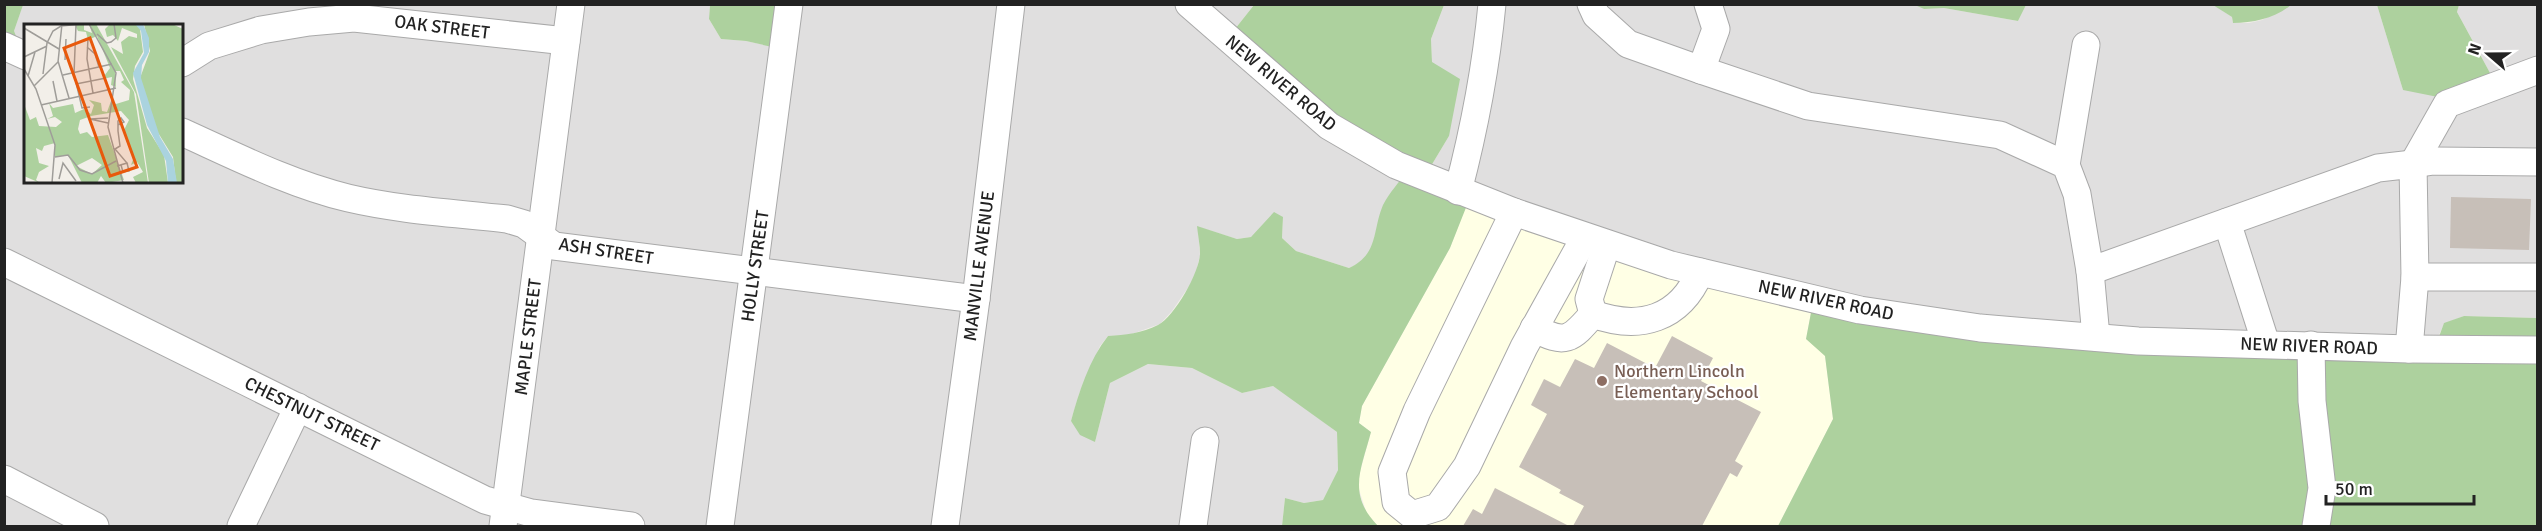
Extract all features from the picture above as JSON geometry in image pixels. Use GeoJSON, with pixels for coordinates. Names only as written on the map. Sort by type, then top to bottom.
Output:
{"type":"FeatureCollection","features":[{"type":"Feature","properties":{"kind":"street","name":"MAPLE STREET"},"geometry":{"type":"LineString","coordinates":[[505,517],[571,4]]}},
{"type":"Feature","properties":{"kind":"street","name":"HOLLY STREET"},"geometry":{"type":"LineString","coordinates":[[720,526],[789,4]]}},
{"type":"Feature","properties":{"kind":"street","name":"MANVILLE AVENUE"},"geometry":{"type":"LineString","coordinates":[[945,526],[976,299],[1011,4]]}},
{"type":"Feature","properties":{"kind":"street","name":"NEW RIVER ROAD"},"geometry":{"type":"LineString","coordinates":[[1189,4],[1329,126],[1396,165],[1458,191],[1596,241],[1700,272],[1860,310],[1980,328],[2138,341],[2409,349],[2538,350]]}},
{"type":"Feature","properties":{"kind":"street"},"geometry":{"type":"LineString","coordinates":[[1458,191],[1471,140],[1488,48],[1492,4]]}},
{"type":"Feature","properties":{"kind":"street"},"geometry":{"type":"LineString","coordinates":[[1591,4],[1596,15],[1628,44],[1701,70],[1808,106],[2000,135],[2066,165]]}},
{"type":"Feature","properties":{"kind":"street"},"geometry":{"type":"LineString","coordinates":[[1701,70],[1716,29],[1708,4]]}},
{"type":"Feature","properties":{"kind":"street","name":"OAK STREET"},"geometry":{"type":"LineString","coordinates":[[183,62],[209,46],[261,30],[354,18],[566,41]]}},
{"type":"Feature","properties":{"kind":"street"},"geometry":{"type":"LineString","coordinates":[[2086,45],[2066,165],[2077,194],[2090,271],[2096,336]]}},
{"type":"Feature","properties":{"kind":"street"},"geometry":{"type":"LineString","coordinates":[[4,46],[24,55]]}},
{"type":"Feature","properties":{"kind":"street"},"geometry":{"type":"LineString","coordinates":[[2409,349],[2415,277],[2413,164],[2446,105],[2538,70]]}},
{"type":"Feature","properties":{"kind":"street","name":"ASH STREET"},"geometry":{"type":"LineString","coordinates":[[183,132],[322,191],[379,204],[507,219],[524,224],[554,246],[976,299]]}},
{"type":"Feature","properties":{"kind":"street"},"geometry":{"type":"LineString","coordinates":[[2090,271],[2378,168],[2434,161],[2538,162]]}},
{"type":"Feature","properties":{"kind":"street"},"geometry":{"type":"LineString","coordinates":[[1514,212],[1417,411],[1392,472],[1396,502],[1412,515],[1430,518],[1467,466],[1534,328],[1596,241]]}},
{"type":"Feature","properties":{"kind":"street"},"geometry":{"type":"LineString","coordinates":[[2227,222],[2266,344]]}},
{"type":"Feature","properties":{"kind":"street"},"geometry":{"type":"LineString","coordinates":[[1593,314],[1589,299],[1596,241]]}},
{"type":"Feature","properties":{"kind":"street","name":"CHESTNUT STREET"},"geometry":{"type":"LineString","coordinates":[[4,262],[485,500],[505,517],[631,526]]}},
{"type":"Feature","properties":{"kind":"street"},"geometry":{"type":"LineString","coordinates":[[1593,314],[1617,320],[1658,319],[1671,312],[1692,291],[1700,272]]}},
{"type":"Feature","properties":{"kind":"street"},"geometry":{"type":"LineString","coordinates":[[2415,277],[2538,277]]}},
{"type":"Feature","properties":{"kind":"street"},"geometry":{"type":"LineString","coordinates":[[1534,328],[1552,338],[1564,339],[1576,334],[1593,314]]}},
{"type":"Feature","properties":{"kind":"street"},"geometry":{"type":"LineString","coordinates":[[2311,345],[2312,401],[2322,488],[2316,526]]}},
{"type":"Feature","properties":{"kind":"street"},"geometry":{"type":"LineString","coordinates":[[241,526],[298,407]]}},
{"type":"Feature","properties":{"kind":"street"},"geometry":{"type":"LineString","coordinates":[[1193,526],[1205,441]]}},
{"type":"Feature","properties":{"kind":"street"},"geometry":{"type":"LineString","coordinates":[[4,479],[95,526]]}},
{"type":"Feature","properties":{"kind":"shaded area"},"geometry":{"type":"Polygon","coordinates":[[[23,4],[710,5],[709,19],[721,39],[746,41],[789,50],[796,5],[1254,5],[1235,29],[1408,170],[1384,204],[1370,253],[1360,263],[1349,268],[1296,251],[1282,238],[1283,217],[1251,237],[1237,239],[1198,227],[1200,256],[1194,279],[1172,311],[1160,324],[1129,335],[1108,336],[1100,346],[1079,394],[1071,421],[1095,442],[1110,383],[1148,364],[1192,368],[1242,393],[1273,386],[1292,398],[1337,432],[1338,470],[1323,500],[1304,503],[1285,498],[1282,526],[5,526],[4,48],[14,31],[23,4]]]}},
{"type":"Feature","properties":{"kind":"shaded area"},"geometry":{"type":"Polygon","coordinates":[[[1915,4],[1924,9],[1944,8],[2018,21],[2026,5],[2213,4],[2232,17],[2233,23],[2262,20],[2291,5],[2377,5],[2403,90],[2496,84],[2457,12],[2459,5],[2537,5],[2537,318],[2464,316],[2444,324],[2430,348],[2131,342],[1820,302],[1425,176],[1449,136],[1432,62],[1431,39],[1444,5],[1915,4]]]}},
{"type":"Feature","properties":{"kind":"shaded area","name":"Northern Lincoln Elementary School"},"geometry":{"type":"Polygon","coordinates":[[[1466,206],[1682,281],[1811,313],[1806,339],[1825,355],[1833,419],[1778,526],[1378,526],[1367,514],[1357,483],[1371,432],[1359,423],[1362,406],[1450,248],[1466,206]]]}},
{"type":"Feature","properties":{"kind":"green space"},"geometry":{"type":"Polygon","coordinates":[[[5,5],[23,5],[14,31],[23,54],[5,48],[5,5]]]}},
{"type":"Feature","properties":{"kind":"green space"},"geometry":{"type":"Polygon","coordinates":[[[710,5],[796,5],[790,51],[746,41],[721,39],[709,19],[710,5]]]}},
{"type":"Feature","properties":{"kind":"green space"},"geometry":{"type":"Polygon","coordinates":[[[1254,5],[1444,5],[1431,39],[1432,62],[1460,79],[1449,136],[1425,176],[1469,200],[1450,248],[1362,406],[1359,423],[1371,432],[1361,470],[1360,492],[1362,503],[1378,526],[1282,526],[1285,498],[1304,503],[1323,500],[1338,470],[1337,432],[1273,386],[1242,393],[1192,368],[1148,364],[1110,383],[1095,442],[1080,435],[1071,421],[1090,366],[1108,336],[1133,333],[1158,325],[1172,313],[1178,304],[1199,262],[1197,226],[1237,239],[1251,237],[1274,212],[1283,217],[1282,238],[1296,251],[1349,268],[1359,262],[1370,249],[1383,205],[1408,170],[1332,124],[1235,29],[1254,5]]]}},
{"type":"Feature","properties":{"kind":"green space"},"geometry":{"type":"Polygon","coordinates":[[[1915,5],[2026,5],[2018,21],[1944,8],[1924,9],[1915,5]]]}},
{"type":"Feature","properties":{"kind":"green space"},"geometry":{"type":"Polygon","coordinates":[[[2213,5],[2291,5],[2264,19],[2233,23],[2232,17],[2213,5]]]}},
{"type":"Feature","properties":{"kind":"green space"},"geometry":{"type":"Polygon","coordinates":[[[2377,5],[2459,5],[2457,12],[2496,84],[2438,97],[2403,90],[2377,5]]]}},
{"type":"Feature","properties":{"kind":"green space"},"geometry":{"type":"Polygon","coordinates":[[[1813,302],[1944,323],[2430,348],[2440,334],[2444,323],[2464,316],[2537,318],[2537,526],[1778,526],[1833,419],[1825,356],[1806,339],[1813,302]]]}},
{"type":"Feature","properties":{"kind":"building"},"geometry":{"type":"Polygon","coordinates":[[[2451,197],[2531,199],[2529,250],[2450,248],[2451,197]]]}},
{"type":"Feature","properties":{"kind":"building"},"geometry":{"type":"Polygon","coordinates":[[[1672,336],[1713,358],[1701,381],[1761,412],[1735,461],[1743,466],[1737,477],[1730,473],[1702,526],[1573,526],[1584,506],[1559,493],[1561,490],[1519,467],[1547,414],[1531,405],[1544,379],[1560,387],[1575,359],[1594,368],[1607,343],[1655,368],[1672,336]]]}},
{"type":"Feature","properties":{"kind":"building"},"geometry":{"type":"Polygon","coordinates":[[[1495,488],[1569,526],[1463,526],[1473,509],[1482,514],[1495,488]]]}},
{"type":"Feature","properties":{"kind":"place","name":"Northern Lincoln Elementary School"},"geometry":{"type":"Point","coordinates":[1602,381]}}]}
